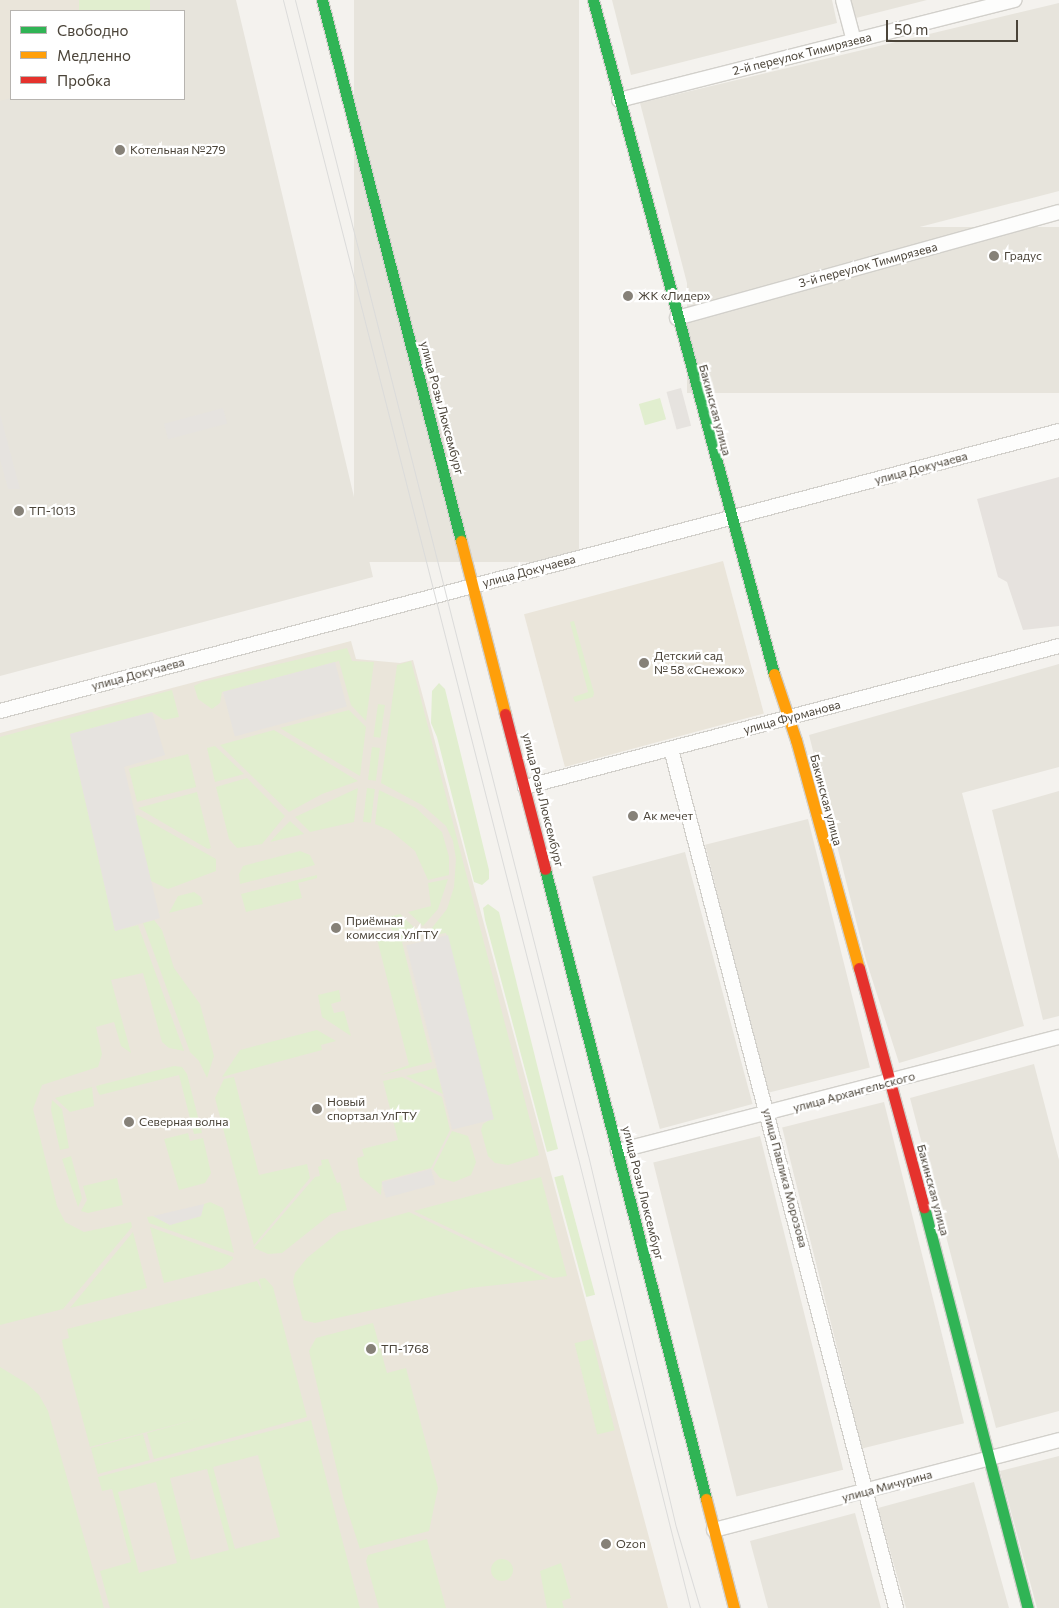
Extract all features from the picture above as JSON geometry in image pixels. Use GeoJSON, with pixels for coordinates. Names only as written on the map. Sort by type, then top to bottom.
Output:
{"type":"FeatureCollection","features":[{"type":"Feature","properties":{"kind":"street","name":"улица Розы Люксембург"},"geometry":{"type":"LineString","coordinates":[[322,0],[474,585],[734,1608]]}},
{"type":"Feature","properties":{"kind":"street","name":"Бакинская улица"},"geometry":{"type":"LineString","coordinates":[[593,0],[730,517],[787,718],[796,740],[891,1082],[1028,1608]]}},
{"type":"Feature","properties":{"kind":"street"},"geometry":{"type":"LineString","coordinates":[[843,0],[854,41]]}},
{"type":"Feature","properties":{"kind":"street","name":"2-й переулок Тимирязева"},"geometry":{"type":"LineString","coordinates":[[619,100],[1015,0]]}},
{"type":"Feature","properties":{"kind":"street","name":"3-й переулок Тимирязева"},"geometry":{"type":"LineString","coordinates":[[677,318],[1059,212]]}},
{"type":"Feature","properties":{"kind":"street","name":"улица Докучаева"},"geometry":{"type":"LineString","coordinates":[[0,711],[1059,431]]}},
{"type":"Feature","properties":{"kind":"street","name":"улица Фурманова"},"geometry":{"type":"LineString","coordinates":[[525,786],[1059,646]]}},
{"type":"Feature","properties":{"kind":"street","name":"улица Павлика Морозова"},"geometry":{"type":"LineString","coordinates":[[671,749],[867,1491],[896,1608]]}},
{"type":"Feature","properties":{"kind":"street","name":"улица Архангельского"},"geometry":{"type":"LineString","coordinates":[[618,1151],[768,1115],[1059,1037]]}},
{"type":"Feature","properties":{"kind":"street","name":"улица Мичурина"},"geometry":{"type":"LineString","coordinates":[[714,1530],[1059,1440]]}},
{"type":"Feature","properties":{"kind":"shaded area"},"geometry":{"type":"Polygon","coordinates":[[[0,0],[236,0],[373,577],[0,676],[0,0]]]}},
{"type":"Feature","properties":{"kind":"shaded area"},"geometry":{"type":"Polygon","coordinates":[[[0,0],[112,0],[115,10],[10,10],[10,98],[0,101],[0,0]]]}},
{"type":"Feature","properties":{"kind":"shaded area"},"geometry":{"type":"Polygon","coordinates":[[[354,0],[579,0],[579,562],[354,562],[354,0]]]}},
{"type":"Feature","properties":{"kind":"shaded area"},"geometry":{"type":"Polygon","coordinates":[[[612,0],[832,0],[837,23],[631,75],[612,0]]]}},
{"type":"Feature","properties":{"kind":"shaded area"},"geometry":{"type":"Polygon","coordinates":[[[851,0],[927,0],[856,18],[851,0]]]}},
{"type":"Feature","properties":{"kind":"shaded area"},"geometry":{"type":"Polygon","coordinates":[[[1059,3],[1059,191],[688,287],[640,103],[1059,3]]]}},
{"type":"Feature","properties":{"kind":"shaded area"},"geometry":{"type":"Polygon","coordinates":[[[687,227],[1059,227],[1059,393],[687,393],[687,227]]]}},
{"type":"Feature","properties":{"kind":"shaded area"},"geometry":{"type":"Polygon","coordinates":[[[681,388],[691,426],[677,430],[667,392],[681,388]]]}},
{"type":"Feature","properties":{"kind":"shaded area"},"geometry":{"type":"Polygon","coordinates":[[[223,408],[227,423],[168,439],[164,424],[223,408]]]}},
{"type":"Feature","properties":{"kind":"shaded area"},"geometry":{"type":"Polygon","coordinates":[[[0,414],[20,489],[8,489],[0,459],[0,414]]]}},
{"type":"Feature","properties":{"kind":"shaded area"},"geometry":{"type":"Polygon","coordinates":[[[1059,477],[1059,626],[1023,630],[1007,582],[998,577],[977,499],[1059,477]]]}},
{"type":"Feature","properties":{"kind":"shaded area","name":"Детский сад № 58 «Снежок»"},"geometry":{"type":"Polygon","coordinates":[[[723,561],[764,714],[565,767],[524,614],[723,561]]]}},
{"type":"Feature","properties":{"kind":"shaded area"},"geometry":{"type":"Polygon","coordinates":[[[351,641],[356,659],[400,663],[413,660],[668,1608],[0,1608],[0,733],[351,641]]]}},
{"type":"Feature","properties":{"kind":"shaded area"},"geometry":{"type":"Polygon","coordinates":[[[335,662],[347,706],[235,736],[223,692],[335,662]]]}},
{"type":"Feature","properties":{"kind":"shaded area"},"geometry":{"type":"Polygon","coordinates":[[[1059,664],[1059,767],[962,793],[1024,1026],[899,1063],[866,960],[809,735],[1059,664]]]}},
{"type":"Feature","properties":{"kind":"shaded area"},"geometry":{"type":"Polygon","coordinates":[[[152,712],[165,755],[124,767],[160,918],[115,931],[70,734],[152,712]]]}},
{"type":"Feature","properties":{"kind":"shaded area"},"geometry":{"type":"Polygon","coordinates":[[[1059,791],[1059,1016],[1043,1020],[992,810],[1059,791]]]}},
{"type":"Feature","properties":{"kind":"shaded area"},"geometry":{"type":"Polygon","coordinates":[[[808,819],[870,1067],[767,1093],[705,845],[808,819]]]}},
{"type":"Feature","properties":{"kind":"shaded area"},"geometry":{"type":"Polygon","coordinates":[[[685,852],[753,1104],[660,1129],[592,877],[685,852]]]}},
{"type":"Feature","properties":{"kind":"shaded area"},"geometry":{"type":"Polygon","coordinates":[[[448,935],[494,1119],[452,1130],[406,945],[448,935]]]}},
{"type":"Feature","properties":{"kind":"shaded area"},"geometry":{"type":"Polygon","coordinates":[[[1034,1064],[1059,1160],[1059,1411],[996,1428],[910,1098],[1034,1064]]]}},
{"type":"Feature","properties":{"kind":"shaded area"},"geometry":{"type":"Polygon","coordinates":[[[884,1102],[964,1423],[862,1449],[782,1127],[884,1102]]]}},
{"type":"Feature","properties":{"kind":"shaded area"},"geometry":{"type":"Polygon","coordinates":[[[760,1136],[843,1470],[736,1496],[653,1163],[760,1136]]]}},
{"type":"Feature","properties":{"kind":"shaded area"},"geometry":{"type":"Polygon","coordinates":[[[431,1169],[435,1184],[386,1198],[382,1182],[431,1169]]]}},
{"type":"Feature","properties":{"kind":"shaded area"},"geometry":{"type":"Polygon","coordinates":[[[204,1204],[201,1216],[170,1225],[153,1216],[204,1204]]]}},
{"type":"Feature","properties":{"kind":"shaded area"},"geometry":{"type":"Polygon","coordinates":[[[1059,1456],[1059,1608],[1037,1608],[1000,1471],[1059,1456]]]}},
{"type":"Feature","properties":{"kind":"shaded area"},"geometry":{"type":"Polygon","coordinates":[[[974,1482],[1009,1608],[906,1608],[878,1508],[974,1482]]]}},
{"type":"Feature","properties":{"kind":"shaded area"},"geometry":{"type":"Polygon","coordinates":[[[855,1513],[881,1608],[768,1608],[750,1541],[855,1513]]]}},
{"type":"Feature","properties":{"kind":"green space"},"geometry":{"type":"Polygon","coordinates":[[[79,0],[150,0],[150,10],[79,10],[79,0]]]}},
{"type":"Feature","properties":{"kind":"green space"},"geometry":{"type":"Polygon","coordinates":[[[660,398],[666,419],[645,425],[639,404],[660,398]]]}},
{"type":"Feature","properties":{"kind":"green space"},"geometry":{"type":"Polygon","coordinates":[[[574,621],[594,693],[593,697],[575,702],[573,697],[588,692],[570,622],[574,621]]]}},
{"type":"Feature","properties":{"kind":"green space"},"geometry":{"type":"Polygon","coordinates":[[[347,648],[352,661],[374,662],[366,721],[351,705],[339,661],[222,692],[220,703],[212,709],[198,699],[194,686],[202,682],[347,648]]]}},
{"type":"Feature","properties":{"kind":"green space"},"geometry":{"type":"Polygon","coordinates":[[[411,661],[539,1155],[508,1165],[495,1163],[488,1156],[481,1130],[483,1124],[491,1119],[446,933],[433,935],[431,929],[447,909],[454,887],[456,859],[453,841],[446,826],[422,805],[381,783],[397,665],[411,661]]]}},
{"type":"Feature","properties":{"kind":"green space"},"geometry":{"type":"Polygon","coordinates":[[[439,683],[445,689],[489,870],[489,879],[482,885],[474,882],[437,737],[431,723],[432,691],[439,683]]]}},
{"type":"Feature","properties":{"kind":"green space"},"geometry":{"type":"Polygon","coordinates":[[[172,690],[179,717],[164,720],[152,712],[70,734],[115,931],[138,925],[184,1051],[169,1048],[162,1042],[143,973],[111,980],[131,1053],[121,1046],[114,1022],[96,1027],[102,1054],[98,1067],[42,1085],[33,1109],[57,1206],[65,1222],[84,1232],[131,1222],[132,1227],[63,1309],[0,1325],[0,737],[172,690]]]}},
{"type":"Feature","properties":{"kind":"green space"},"geometry":{"type":"Polygon","coordinates":[[[378,704],[385,705],[380,738],[373,737],[378,704]]]}},
{"type":"Feature","properties":{"kind":"green space"},"geometry":{"type":"Polygon","coordinates":[[[349,710],[366,727],[360,776],[280,728],[349,710]]]}},
{"type":"Feature","properties":{"kind":"green space"},"geometry":{"type":"Polygon","coordinates":[[[274,730],[358,781],[322,794],[289,812],[220,745],[274,730]]]}},
{"type":"Feature","properties":{"kind":"green space"},"geometry":{"type":"Polygon","coordinates":[[[215,746],[244,774],[215,782],[207,748],[215,746]]]}},
{"type":"Feature","properties":{"kind":"green space"},"geometry":{"type":"Polygon","coordinates":[[[372,747],[380,748],[376,781],[368,780],[372,747]]]}},
{"type":"Feature","properties":{"kind":"green space"},"geometry":{"type":"Polygon","coordinates":[[[188,754],[196,787],[137,802],[129,769],[188,754]]]}},
{"type":"Feature","properties":{"kind":"green space"},"geometry":{"type":"Polygon","coordinates":[[[247,778],[285,816],[262,844],[237,848],[229,839],[216,787],[247,778]]]}},
{"type":"Feature","properties":{"kind":"green space"},"geometry":{"type":"Polygon","coordinates":[[[358,788],[354,822],[310,832],[295,817],[358,788]]]}},
{"type":"Feature","properties":{"kind":"green space"},"geometry":{"type":"Polygon","coordinates":[[[367,788],[375,789],[371,823],[363,822],[367,788]]]}},
{"type":"Feature","properties":{"kind":"green space"},"geometry":{"type":"Polygon","coordinates":[[[379,790],[416,808],[442,832],[449,857],[449,875],[428,880],[415,851],[391,831],[375,824],[379,790]]]}},
{"type":"Feature","properties":{"kind":"green space"},"geometry":{"type":"Polygon","coordinates":[[[197,792],[211,848],[208,849],[138,808],[197,792]]]}},
{"type":"Feature","properties":{"kind":"green space"},"geometry":{"type":"Polygon","coordinates":[[[138,815],[216,859],[216,871],[168,889],[151,881],[135,816],[138,815]]]}},
{"type":"Feature","properties":{"kind":"green space"},"geometry":{"type":"Polygon","coordinates":[[[290,821],[304,834],[270,842],[281,830],[290,821]]]}},
{"type":"Feature","properties":{"kind":"green space"},"geometry":{"type":"Polygon","coordinates":[[[300,851],[310,855],[315,865],[240,884],[239,874],[243,866],[300,851]]]}},
{"type":"Feature","properties":{"kind":"green space"},"geometry":{"type":"Polygon","coordinates":[[[317,875],[317,878],[298,883],[302,898],[246,912],[241,894],[317,875]]]}},
{"type":"Feature","properties":{"kind":"green space"},"geometry":{"type":"Polygon","coordinates":[[[448,879],[438,909],[423,926],[408,912],[431,906],[428,883],[448,879]]]}},
{"type":"Feature","properties":{"kind":"green space"},"geometry":{"type":"Polygon","coordinates":[[[194,892],[201,897],[203,904],[169,913],[178,896],[194,892]]]}},
{"type":"Feature","properties":{"kind":"green space"},"geometry":{"type":"Polygon","coordinates":[[[488,904],[499,912],[558,1149],[547,1152],[485,920],[483,908],[488,904]]]}},
{"type":"Feature","properties":{"kind":"green space"},"geometry":{"type":"Polygon","coordinates":[[[400,914],[420,933],[421,937],[402,942],[432,1062],[381,1075],[409,1065],[377,939],[393,935],[388,917],[400,914]]]}},
{"type":"Feature","properties":{"kind":"green space"},"geometry":{"type":"Polygon","coordinates":[[[154,920],[162,930],[174,968],[200,1004],[214,1056],[207,1078],[199,1061],[190,1052],[143,923],[154,920]]]}},
{"type":"Feature","properties":{"kind":"green space"},"geometry":{"type":"Polygon","coordinates":[[[339,990],[341,1001],[331,1004],[334,1013],[344,1011],[351,1036],[322,1017],[318,995],[339,990]]]}},
{"type":"Feature","properties":{"kind":"green space"},"geometry":{"type":"Polygon","coordinates":[[[317,1030],[336,1041],[321,1045],[322,1050],[222,1077],[240,1050],[317,1030]]]}},
{"type":"Feature","properties":{"kind":"green space"},"geometry":{"type":"Polygon","coordinates":[[[174,1066],[182,1067],[187,1074],[202,1133],[194,1134],[179,1075],[100,1095],[96,1086],[174,1066]]]}},
{"type":"Feature","properties":{"kind":"green space"},"geometry":{"type":"Polygon","coordinates":[[[436,1068],[443,1094],[406,1076],[436,1068]]]}},
{"type":"Feature","properties":{"kind":"green space"},"geometry":{"type":"Polygon","coordinates":[[[234,1077],[259,1175],[307,1164],[310,1178],[254,1245],[215,1098],[224,1079],[234,1077]]]}},
{"type":"Feature","properties":{"kind":"green space"},"geometry":{"type":"Polygon","coordinates":[[[402,1077],[442,1097],[450,1130],[431,1168],[382,1181],[381,1195],[360,1177],[357,1158],[364,1156],[362,1149],[398,1140],[383,1081],[402,1077]]]}},
{"type":"Feature","properties":{"kind":"green space"},"geometry":{"type":"Polygon","coordinates":[[[92,1087],[94,1106],[70,1112],[55,1098],[92,1087]]]}},
{"type":"Feature","properties":{"kind":"green space"},"geometry":{"type":"Polygon","coordinates":[[[52,1100],[62,1109],[69,1148],[60,1150],[51,1110],[52,1100]]]}},
{"type":"Feature","properties":{"kind":"green space"},"geometry":{"type":"Polygon","coordinates":[[[452,1131],[468,1136],[476,1162],[471,1175],[454,1182],[440,1178],[433,1169],[452,1131]]]}},
{"type":"Feature","properties":{"kind":"green space"},"geometry":{"type":"Polygon","coordinates":[[[188,1133],[190,1141],[203,1138],[211,1173],[205,1183],[179,1190],[164,1139],[188,1133]]]}},
{"type":"Feature","properties":{"kind":"green space"},"geometry":{"type":"Polygon","coordinates":[[[71,1156],[82,1198],[78,1207],[62,1159],[71,1156]]]}},
{"type":"Feature","properties":{"kind":"green space"},"geometry":{"type":"Polygon","coordinates":[[[328,1159],[337,1183],[340,1182],[347,1210],[331,1214],[282,1253],[268,1254],[254,1248],[315,1177],[320,1176],[318,1167],[322,1165],[321,1160],[328,1159]]]}},
{"type":"Feature","properties":{"kind":"green space"},"geometry":{"type":"Polygon","coordinates":[[[563,1175],[595,1295],[586,1297],[554,1177],[563,1175]]]}},
{"type":"Feature","properties":{"kind":"green space"},"geometry":{"type":"Polygon","coordinates":[[[541,1177],[567,1276],[553,1278],[414,1211],[541,1177]]]}},
{"type":"Feature","properties":{"kind":"green space"},"geometry":{"type":"Polygon","coordinates":[[[117,1178],[123,1205],[88,1213],[81,1211],[87,1200],[83,1186],[117,1178]]]}},
{"type":"Feature","properties":{"kind":"green space"},"geometry":{"type":"Polygon","coordinates":[[[210,1202],[223,1208],[234,1253],[149,1223],[147,1217],[153,1216],[170,1225],[201,1216],[204,1204],[210,1202]]]}},
{"type":"Feature","properties":{"kind":"green space"},"geometry":{"type":"Polygon","coordinates":[[[409,1212],[548,1279],[470,1288],[315,1323],[303,1320],[293,1282],[295,1273],[307,1258],[339,1232],[409,1212]]]}},
{"type":"Feature","properties":{"kind":"green space"},"geometry":{"type":"Polygon","coordinates":[[[150,1227],[233,1257],[233,1259],[223,1268],[164,1283],[150,1227]]]}},
{"type":"Feature","properties":{"kind":"green space"},"geometry":{"type":"Polygon","coordinates":[[[133,1232],[147,1288],[70,1308],[133,1232]]]}},
{"type":"Feature","properties":{"kind":"green space"},"geometry":{"type":"Polygon","coordinates":[[[265,1278],[273,1287],[307,1417],[154,1459],[147,1433],[201,1418],[90,1447],[63,1346],[62,1340],[69,1338],[67,1329],[257,1281],[262,1291],[259,1279],[265,1278]]]}},
{"type":"Feature","properties":{"kind":"green space"},"geometry":{"type":"Polygon","coordinates":[[[373,1323],[387,1373],[406,1368],[438,1488],[429,1531],[360,1549],[344,1500],[309,1351],[316,1338],[373,1323]]]}},
{"type":"Feature","properties":{"kind":"green space"},"geometry":{"type":"Polygon","coordinates":[[[592,1339],[615,1430],[597,1435],[575,1343],[592,1339]]]}},
{"type":"Feature","properties":{"kind":"green space"},"geometry":{"type":"Polygon","coordinates":[[[0,1367],[26,1383],[39,1395],[48,1411],[104,1608],[0,1608],[0,1367]]]}},
{"type":"Feature","properties":{"kind":"green space"},"geometry":{"type":"Polygon","coordinates":[[[311,1420],[360,1608],[110,1608],[100,1571],[131,1562],[112,1489],[102,1491],[98,1477],[311,1420]],[[258,1455],[213,1467],[235,1549],[280,1537],[258,1455]],[[207,1469],[170,1478],[191,1560],[229,1550],[207,1469]],[[156,1482],[118,1492],[139,1573],[177,1563],[156,1482]]]}},
{"type":"Feature","properties":{"kind":"green space"},"geometry":{"type":"Polygon","coordinates":[[[143,1434],[150,1460],[98,1474],[91,1448],[143,1434]]]}},
{"type":"Feature","properties":{"kind":"green space"},"geometry":{"type":"Polygon","coordinates":[[[427,1539],[446,1608],[379,1608],[366,1561],[368,1555],[427,1539]]]}},
{"type":"Feature","properties":{"kind":"green space"},"geometry":{"type":"Polygon","coordinates":[[[502,1559],[510,1562],[513,1570],[510,1578],[502,1581],[494,1578],[491,1570],[494,1562],[502,1559]]]}},
{"type":"Feature","properties":{"kind":"green space"},"geometry":{"type":"Polygon","coordinates":[[[561,1563],[571,1598],[562,1601],[564,1608],[547,1608],[540,1571],[561,1563]]]}},
{"type":"Feature","properties":{"kind":"tram line"},"geometry":{"type":"LineString","coordinates":[[283,0],[578,1158],[690,1608]]}},
{"type":"Feature","properties":{"kind":"tram line"},"geometry":{"type":"LineString","coordinates":[[295,0],[588,1155],[676,1527],[700,1608]]}},
{"type":"Feature","properties":{"kind":"traffic: fast"},"geometry":{"type":"LineString","coordinates":[[322,0],[461,541]]}},
{"type":"Feature","properties":{"kind":"traffic: fast"},"geometry":{"type":"LineString","coordinates":[[593,0],[774,674]]}},
{"type":"Feature","properties":{"kind":"traffic: fast"},"geometry":{"type":"LineString","coordinates":[[545,869],[706,1499]]}},
{"type":"Feature","properties":{"kind":"traffic: fast"},"geometry":{"type":"LineString","coordinates":[[924,1207],[1028,1608]]}},
{"type":"Feature","properties":{"kind":"traffic: slow"},"geometry":{"type":"LineString","coordinates":[[461,541],[505,714]]}},
{"type":"Feature","properties":{"kind":"traffic: slow"},"geometry":{"type":"LineString","coordinates":[[774,674],[796,740],[859,968]]}},
{"type":"Feature","properties":{"kind":"traffic: slow"},"geometry":{"type":"LineString","coordinates":[[706,1499],[734,1608]]}},
{"type":"Feature","properties":{"kind":"traffic: jam"},"geometry":{"type":"LineString","coordinates":[[505,714],[545,869]]}},
{"type":"Feature","properties":{"kind":"traffic: jam"},"geometry":{"type":"LineString","coordinates":[[859,968],[924,1207]]}},
{"type":"Feature","properties":{"kind":"place","name":"Котельная №279"},"geometry":{"type":"Point","coordinates":[120,150]}},
{"type":"Feature","properties":{"kind":"place","name":"Градус"},"geometry":{"type":"Point","coordinates":[994,256]}},
{"type":"Feature","properties":{"kind":"place","name":"ЖК «Лидер»"},"geometry":{"type":"Point","coordinates":[628,296]}},
{"type":"Feature","properties":{"kind":"place","name":"ТП-1013"},"geometry":{"type":"Point","coordinates":[19,511]}},
{"type":"Feature","properties":{"kind":"place","name":"Детский сад № 58 «Снежок»"},"geometry":{"type":"Point","coordinates":[644,663]}},
{"type":"Feature","properties":{"kind":"place","name":"Ак мечет"},"geometry":{"type":"Point","coordinates":[633,816]}},
{"type":"Feature","properties":{"kind":"place","name":"Приёмная комиссия УлГТУ"},"geometry":{"type":"Point","coordinates":[336,928]}},
{"type":"Feature","properties":{"kind":"place","name":"Новый спортзал УлГТУ"},"geometry":{"type":"Point","coordinates":[317,1109]}},
{"type":"Feature","properties":{"kind":"place","name":"Северная волна"},"geometry":{"type":"Point","coordinates":[129,1122]}},
{"type":"Feature","properties":{"kind":"place","name":"ТП-1768"},"geometry":{"type":"Point","coordinates":[371,1349]}},
{"type":"Feature","properties":{"kind":"place","name":"Ozon"},"geometry":{"type":"Point","coordinates":[606,1544]}}]}
